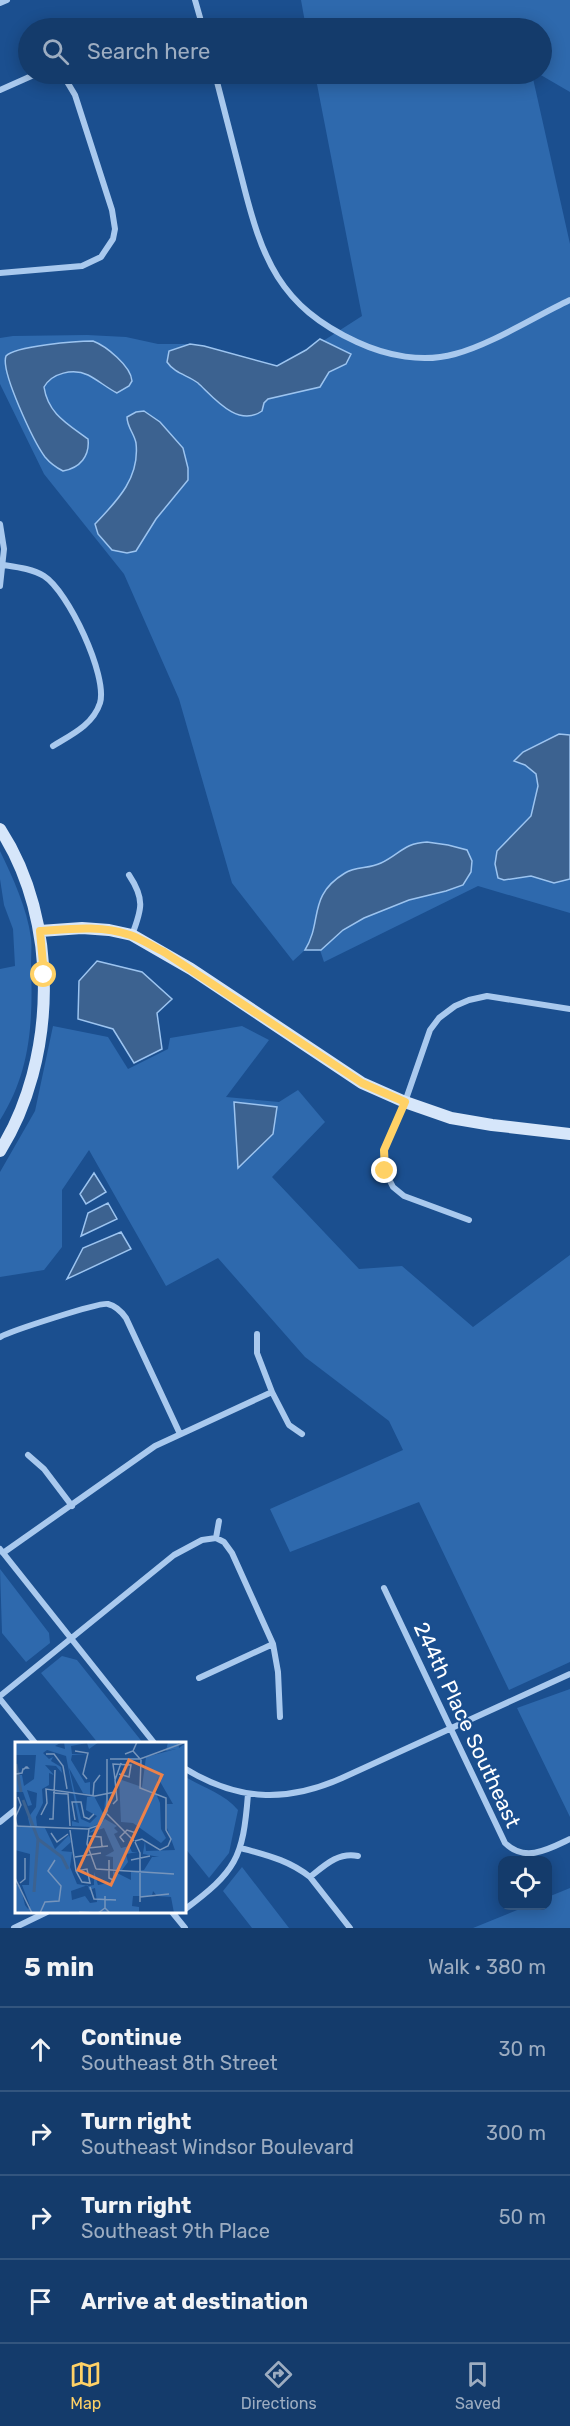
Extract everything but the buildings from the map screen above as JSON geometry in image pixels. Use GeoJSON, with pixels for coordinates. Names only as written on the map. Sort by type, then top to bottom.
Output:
{"type":"FeatureCollection","features":[{"type":"Feature","properties":{"kind":"street"},"geometry":{"type":"LineString","coordinates":[[0,3],[7,0]]}},
{"type":"Feature","properties":{"kind":"street"},"geometry":{"type":"LineString","coordinates":[[195,0],[200,18]]}},
{"type":"Feature","properties":{"kind":"street"},"geometry":{"type":"LineString","coordinates":[[0,90],[18,82]]}},
{"type":"Feature","properties":{"kind":"street"},"geometry":{"type":"LineString","coordinates":[[0,273],[82,266],[93,263],[107,252],[113,239],[115,229],[112,210],[75,95],[68,84]]}},
{"type":"Feature","properties":{"kind":"street"},"geometry":{"type":"LineString","coordinates":[[217,84],[250,213],[266,258],[277,279],[317,320],[371,349],[396,356],[426,359],[455,354],[482,343],[570,300]]}},
{"type":"Feature","properties":{"kind":"street"},"geometry":{"type":"LineString","coordinates":[[0,525],[4,564],[0,586]]}},
{"type":"Feature","properties":{"kind":"street"},"geometry":{"type":"LineString","coordinates":[[4,564],[43,575],[54,584],[69,606],[98,671],[102,688],[100,703],[95,713],[79,730],[53,746]]}},
{"type":"Feature","properties":{"kind":"street"},"geometry":{"type":"LineString","coordinates":[[0,829],[17,861],[30,894],[40,931],[45,1005],[40,1040],[24,1101],[9,1137],[0,1151]]}},
{"type":"Feature","properties":{"kind":"street"},"geometry":{"type":"LineString","coordinates":[[129,875],[137,887],[141,901],[140,913],[132,935]]}},
{"type":"Feature","properties":{"kind":"street"},"geometry":{"type":"LineString","coordinates":[[40,931],[82,928],[132,935],[191,969],[362,1083],[405,1102],[451,1118],[570,1134]]}},
{"type":"Feature","properties":{"kind":"street"},"geometry":{"type":"LineString","coordinates":[[469,1220],[404,1196],[393,1187],[387,1178],[383,1163],[384,1150],[405,1102],[430,1030],[439,1018],[455,1006],[487,996],[570,1009]]}},
{"type":"Feature","properties":{"kind":"street"},"geometry":{"type":"LineString","coordinates":[[0,1337],[24,1326],[74,1314],[99,1304],[115,1307],[126,1318],[180,1434]]}},
{"type":"Feature","properties":{"kind":"street"},"geometry":{"type":"LineString","coordinates":[[256,1334],[257,1353],[272,1392],[289,1425],[302,1434]]}},
{"type":"Feature","properties":{"kind":"street"},"geometry":{"type":"LineString","coordinates":[[154,1742],[2,1551],[72,1506],[156,1446],[272,1392]]}},
{"type":"Feature","properties":{"kind":"street"},"geometry":{"type":"LineString","coordinates":[[27,1455],[44,1469],[72,1506]]}},
{"type":"Feature","properties":{"kind":"street"},"geometry":{"type":"LineString","coordinates":[[216,1538],[219,1521]]}},
{"type":"Feature","properties":{"kind":"street"},"geometry":{"type":"LineString","coordinates":[[35,1742],[0,1697],[174,1555],[202,1540],[216,1538],[224,1542],[232,1553],[273,1644],[278,1672],[280,1717]]}},
{"type":"Feature","properties":{"kind":"street","name":"244th Place Southeast"},"geometry":{"type":"LineString","coordinates":[[384,1588],[500,1833],[512,1850],[519,1853],[536,1853],[570,1839]]}},
{"type":"Feature","properties":{"kind":"street"},"geometry":{"type":"LineString","coordinates":[[199,1678],[273,1644]]}},
{"type":"Feature","properties":{"kind":"street"},"geometry":{"type":"LineString","coordinates":[[186,1769],[217,1785],[248,1794],[290,1795],[319,1788],[570,1674]]}},
{"type":"Feature","properties":{"kind":"street"},"geometry":{"type":"LineString","coordinates":[[186,1909],[222,1879],[233,1865],[241,1848],[248,1794]]}},
{"type":"Feature","properties":{"kind":"street"},"geometry":{"type":"LineString","coordinates":[[0,1822],[15,1810]]}},
{"type":"Feature","properties":{"kind":"street"},"geometry":{"type":"LineString","coordinates":[[241,1848],[289,1863],[310,1877],[350,1928]]}},
{"type":"Feature","properties":{"kind":"street"},"geometry":{"type":"LineString","coordinates":[[310,1877],[334,1859],[347,1854],[358,1856]]}},
{"type":"Feature","properties":{"kind":"street"},"geometry":{"type":"LineString","coordinates":[[14,1928],[43,1913]]}},
{"type":"Feature","properties":{"kind":"street"},"geometry":{"type":"LineString","coordinates":[[174,1914],[185,1928]]}},
{"type":"Feature","properties":{"kind":"shaded area"},"geometry":{"type":"Polygon","coordinates":[[[301,0],[570,0],[570,92],[552,82],[552,18],[304,18],[301,0]]]}},
{"type":"Feature","properties":{"kind":"shaded area"},"geometry":{"type":"Polygon","coordinates":[[[317,84],[534,84],[570,244],[570,913],[478,886],[324,962],[320,950],[305,950],[293,961],[232,883],[179,699],[124,574],[44,474],[0,384],[0,338],[87,335],[126,337],[158,344],[204,346],[281,368],[362,316],[317,84]]]}},
{"type":"Feature","properties":{"kind":"shaded area"},"geometry":{"type":"Polygon","coordinates":[[[320,339],[351,354],[346,364],[329,372],[320,387],[268,399],[262,411],[253,415],[235,414],[219,403],[198,383],[174,369],[167,362],[169,351],[190,344],[277,366],[306,350],[320,339]]]}},
{"type":"Feature","properties":{"kind":"shaded area"},"geometry":{"type":"Polygon","coordinates":[[[93,341],[117,357],[131,375],[132,381],[129,386],[117,393],[88,375],[70,372],[57,375],[44,387],[54,411],[88,439],[87,451],[83,460],[63,471],[45,457],[33,437],[8,376],[6,356],[21,349],[93,341]]]}},
{"type":"Feature","properties":{"kind":"shaded area"},"geometry":{"type":"Polygon","coordinates":[[[144,411],[160,422],[183,448],[188,468],[188,480],[156,519],[136,551],[127,553],[112,550],[98,534],[95,524],[119,497],[131,478],[136,456],[136,443],[127,417],[144,411]]]}},
{"type":"Feature","properties":{"kind":"shaded area"},"geometry":{"type":"Polygon","coordinates":[[[559,734],[570,735],[570,879],[554,883],[531,876],[504,880],[498,878],[495,864],[497,851],[531,816],[538,786],[536,774],[525,765],[514,761],[523,752],[559,734]]]}},
{"type":"Feature","properties":{"kind":"shaded area"},"geometry":{"type":"Polygon","coordinates":[[[427,842],[467,850],[472,861],[471,872],[463,885],[409,900],[364,918],[343,930],[321,950],[305,950],[314,929],[320,900],[333,882],[349,871],[376,865],[413,844],[427,842]]]}},
{"type":"Feature","properties":{"kind":"shaded area"},"geometry":{"type":"Polygon","coordinates":[[[0,851],[19,893],[29,927],[32,986],[30,1026],[24,1064],[10,1102],[0,1120],[0,969],[15,966],[13,929],[4,905],[0,879],[0,851]]]}},
{"type":"Feature","properties":{"kind":"shaded area"},"geometry":{"type":"Polygon","coordinates":[[[97,961],[142,972],[172,999],[157,1013],[162,1049],[134,1063],[113,1029],[78,1019],[79,981],[97,961]]]}},
{"type":"Feature","properties":{"kind":"shaded area"},"geometry":{"type":"Polygon","coordinates":[[[53,1026],[108,1037],[128,1069],[168,1049],[170,1038],[242,1026],[269,1040],[226,1097],[279,1102],[298,1090],[325,1122],[272,1177],[359,1269],[402,1266],[473,1327],[570,1255],[570,1662],[509,1690],[419,1502],[290,1552],[270,1509],[403,1450],[389,1421],[305,1357],[218,1258],[166,1286],[89,1150],[62,1190],[62,1247],[44,1270],[0,1277],[0,1172],[35,1111],[53,1026]]]}},
{"type":"Feature","properties":{"kind":"shaded area"},"geometry":{"type":"Polygon","coordinates":[[[234,1102],[277,1107],[273,1134],[238,1168],[234,1102]]]}},
{"type":"Feature","properties":{"kind":"shaded area"},"geometry":{"type":"Polygon","coordinates":[[[94,1173],[106,1192],[86,1204],[80,1194],[94,1173]]]}},
{"type":"Feature","properties":{"kind":"shaded area"},"geometry":{"type":"Polygon","coordinates":[[[108,1203],[117,1219],[81,1236],[88,1213],[108,1203]]]}},
{"type":"Feature","properties":{"kind":"shaded area"},"geometry":{"type":"Polygon","coordinates":[[[121,1232],[131,1249],[67,1279],[83,1248],[121,1232]]]}},
{"type":"Feature","properties":{"kind":"shaded area"},"geometry":{"type":"Polygon","coordinates":[[[0,1569],[49,1633],[50,1643],[26,1662],[2,1633],[0,1569]]]}},
{"type":"Feature","properties":{"kind":"shaded area"},"geometry":{"type":"Polygon","coordinates":[[[62,1656],[77,1660],[142,1742],[97,1742],[41,1673],[62,1656]]]}},
{"type":"Feature","properties":{"kind":"shaded area"},"geometry":{"type":"Polygon","coordinates":[[[570,1689],[570,1817],[517,1708],[570,1689]]]}},
{"type":"Feature","properties":{"kind":"shaded area"},"geometry":{"type":"Polygon","coordinates":[[[186,1777],[220,1795],[238,1810],[229,1853],[209,1878],[186,1849],[186,1777]]]}},
{"type":"Feature","properties":{"kind":"shaded area"},"geometry":{"type":"Polygon","coordinates":[[[242,1867],[289,1928],[252,1928],[223,1891],[242,1867]]]}},
{"type":"Feature","properties":{"kind":"shaded area"},"geometry":{"type":"Polygon","coordinates":[[[570,1888],[570,1928],[473,1928],[517,1910],[552,1910],[552,1895],[570,1888]]]}},
{"type":"Feature","properties":{"kind":"route"},"geometry":{"type":"LineString","coordinates":[[44,975],[40,931],[82,928],[109,930],[132,935],[164,952],[362,1083],[405,1102],[384,1150],[385,1171]]}}]}
